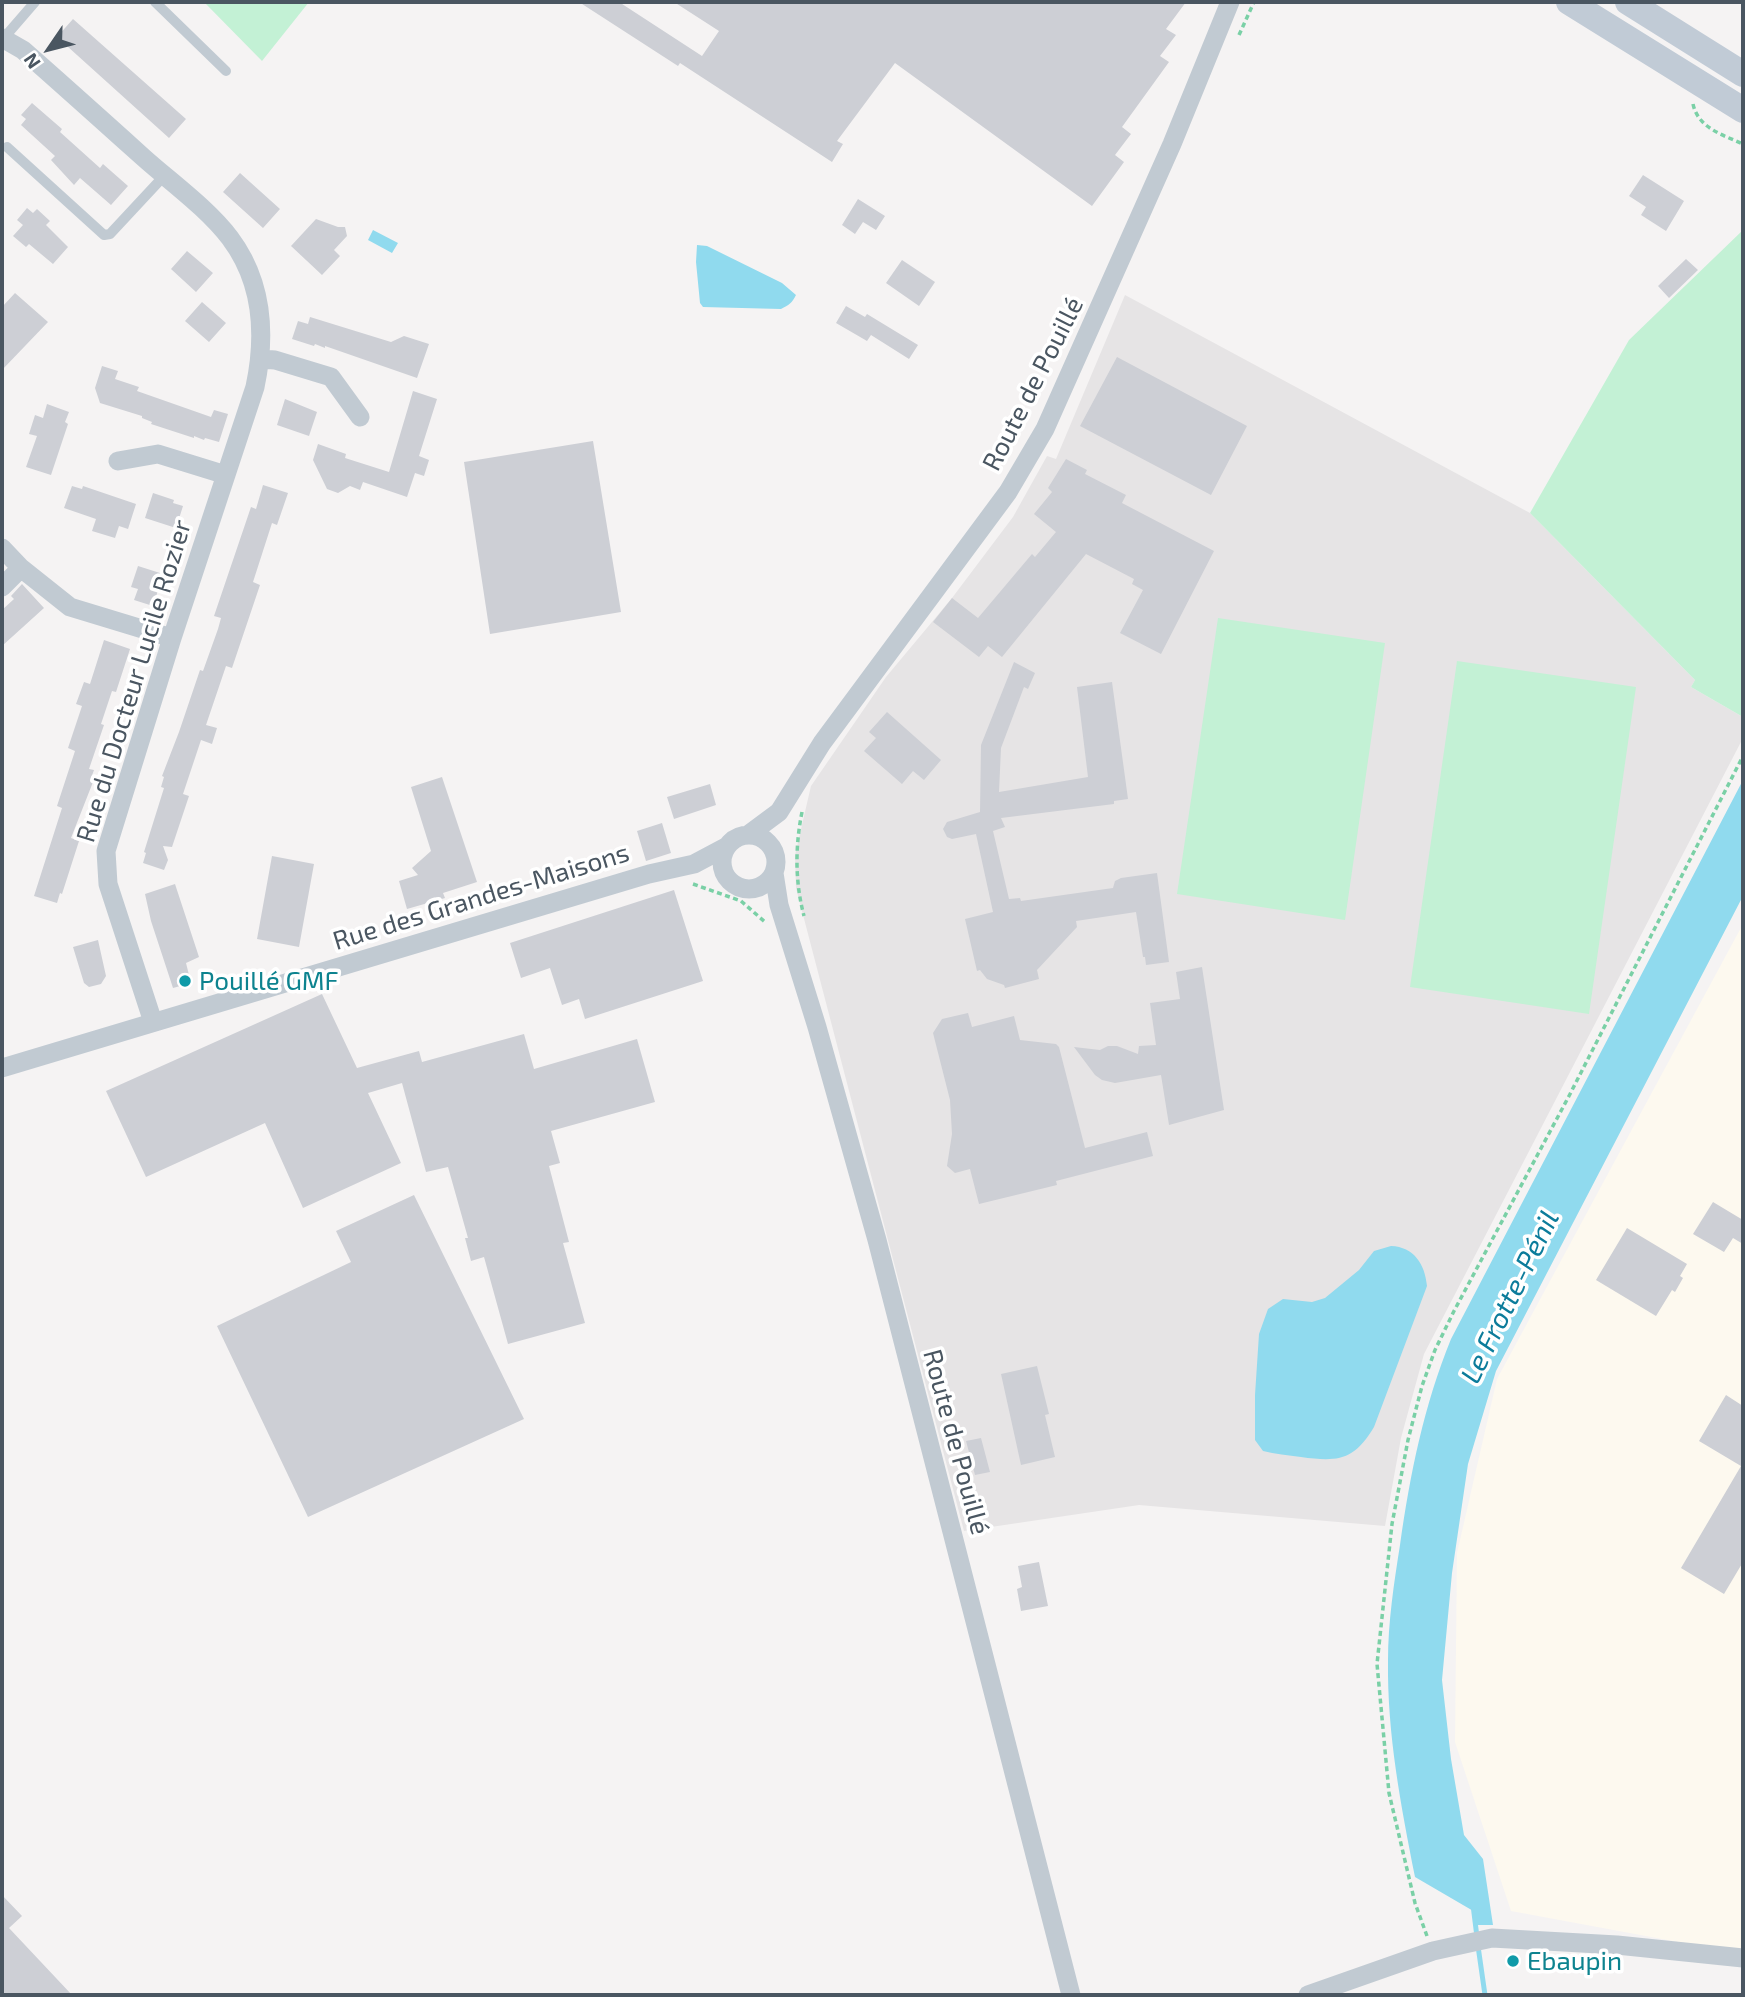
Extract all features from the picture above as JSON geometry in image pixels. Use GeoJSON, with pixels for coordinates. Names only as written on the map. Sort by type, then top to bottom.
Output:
{"type":"FeatureCollection","features":[{"type":"Feature","properties":{"kind":"main road"},"geometry":{"type":"LineString","coordinates":[[1569,2],[1743,110]]}},
{"type":"Feature","properties":{"kind":"main road"},"geometry":{"type":"LineString","coordinates":[[1628,2],[1743,74]]}},
{"type":"Feature","properties":{"kind":"street","name":"Route de Pouillé"},"geometry":{"type":"LineString","coordinates":[[748,835],[779,812],[822,743],[1008,492],[1045,429],[1172,144],[1226,5]]}},
{"type":"Feature","properties":{"kind":"street","name":"Rue du Docteur Lucile Rozier"},"geometry":{"type":"LineString","coordinates":[[3,39],[23,50],[201,208],[230,239],[246,267],[257,296],[262,332],[261,359],[255,387],[172,638],[106,851],[108,884],[153,1022]]}},
{"type":"Feature","properties":{"kind":"street"},"geometry":{"type":"LineString","coordinates":[[261,359],[275,360],[331,377],[360,417]]}},
{"type":"Feature","properties":{"kind":"street"},"geometry":{"type":"LineString","coordinates":[[118,461],[158,454],[226,475]]}},
{"type":"Feature","properties":{"kind":"street"},"geometry":{"type":"LineString","coordinates":[[2,548],[21,568],[70,607],[172,638]]}},
{"type":"Feature","properties":{"kind":"street"},"geometry":{"type":"LineString","coordinates":[[2,587],[21,568]]}},
{"type":"Feature","properties":{"kind":"street","name":"Route de Pouillé"},"geometry":{"type":"LineString","coordinates":[[774,850],[779,812]]}},
{"type":"Feature","properties":{"kind":"street"},"geometry":{"type":"LineString","coordinates":[[694,864],[724,874],[737,887],[754,889],[763,886],[774,873],[774,850],[763,839],[748,835],[732,841],[726,847],[722,865],[724,874]]}},
{"type":"Feature","properties":{"kind":"street","name":"Rue des Grandes-Maisons"},"geometry":{"type":"LineString","coordinates":[[2,1068],[649,874],[694,864],[726,847]]}},
{"type":"Feature","properties":{"kind":"street","name":"Route de Pouillé"},"geometry":{"type":"LineString","coordinates":[[774,873],[779,905],[817,1027],[877,1240],[1072,1995]]}},
{"type":"Feature","properties":{"kind":"street"},"geometry":{"type":"LineString","coordinates":[[754,889],[779,905]]}},
{"type":"Feature","properties":{"kind":"street"},"geometry":{"type":"LineString","coordinates":[[1308,1995],[1433,1951],[1493,1938],[1617,1945],[1743,1958]]}},
{"type":"Feature","properties":{"kind":"lane"},"geometry":{"type":"LineString","coordinates":[[3,39],[35,2]]}},
{"type":"Feature","properties":{"kind":"lane"},"geometry":{"type":"LineString","coordinates":[[155,2],[226,71]]}},
{"type":"Feature","properties":{"kind":"lane"},"geometry":{"type":"LineString","coordinates":[[7,147],[104,235],[110,234],[164,176]]}},
{"type":"Feature","properties":{"kind":"path"},"geometry":{"type":"LineString","coordinates":[[1702,85],[1693,103],[1696,114],[1711,129],[1743,144]]}},
{"type":"Feature","properties":{"kind":"path"},"geometry":{"type":"LineString","coordinates":[[1433,1951],[1415,1903],[1389,1793],[1377,1664],[1392,1524],[1408,1440],[1422,1386],[1435,1350],[1454,1311],[1569,1096],[1743,755]]}},
{"type":"Feature","properties":{"kind":"path"},"geometry":{"type":"LineString","coordinates":[[803,806],[796,843],[800,900],[806,922]]}},
{"type":"Feature","properties":{"kind":"path"},"geometry":{"type":"LineString","coordinates":[[683,882],[702,886],[741,901],[766,923]]}},
{"type":"Feature","properties":{"kind":"shaded area"},"geometry":{"type":"Polygon","coordinates":[[[1125,295],[1530,513],[1695,680],[1691,687],[1743,717],[1743,738],[1424,1354],[1401,1438],[1385,1526],[1139,1505],[964,1531],[796,888],[795,855],[811,786],[886,677],[952,598],[1013,517],[1047,456],[1056,459],[1125,295]]]}},
{"type":"Feature","properties":{"kind":"shaded area"},"geometry":{"type":"Polygon","coordinates":[[[1743,924],[1743,1954],[1511,1911],[1455,1742],[1457,1553],[1497,1379],[1743,924]]]}},
{"type":"Feature","properties":{"kind":"green space"},"geometry":{"type":"Polygon","coordinates":[[[204,2],[309,2],[262,61],[204,2]]]}},
{"type":"Feature","properties":{"kind":"green space"},"geometry":{"type":"Polygon","coordinates":[[[1743,230],[1743,717],[1691,687],[1695,680],[1530,513],[1629,340],[1743,230]]]}},
{"type":"Feature","properties":{"kind":"green space"},"geometry":{"type":"Polygon","coordinates":[[[1218,618],[1385,643],[1345,920],[1177,894],[1218,618]]]}},
{"type":"Feature","properties":{"kind":"green space"},"geometry":{"type":"Polygon","coordinates":[[[1457,661],[1636,687],[1589,1014],[1410,987],[1457,661]]]}},
{"type":"Feature","properties":{"kind":"water"},"geometry":{"type":"Polygon","coordinates":[[[373,230],[398,243],[392,253],[368,240],[373,230]]]}},
{"type":"Feature","properties":{"kind":"water"},"geometry":{"type":"Polygon","coordinates":[[[697,245],[707,246],[782,283],[796,295],[790,304],[781,309],[703,307],[700,303],[696,262],[697,245]]]}},
{"type":"Feature","properties":{"kind":"water"},"geometry":{"type":"Polygon","coordinates":[[[1743,780],[1743,896],[1496,1371],[1468,1464],[1452,1573],[1442,1680],[1451,1759],[1464,1835],[1483,1859],[1493,1925],[1476,1925],[1475,1912],[1415,1877],[1392,1743],[1388,1688],[1390,1617],[1404,1518],[1419,1440],[1451,1339],[1743,780]]]}},
{"type":"Feature","properties":{"kind":"water"},"geometry":{"type":"Polygon","coordinates":[[[1391,1246],[1406,1250],[1417,1258],[1424,1271],[1427,1286],[1374,1427],[1352,1453],[1335,1459],[1314,1459],[1263,1451],[1255,1440],[1255,1395],[1259,1334],[1268,1309],[1283,1299],[1312,1302],[1325,1298],[1359,1270],[1374,1251],[1391,1246]]]}},
{"type":"Feature","properties":{"kind":"building"},"geometry":{"type":"Polygon","coordinates":[[[579,2],[619,2],[702,56],[719,31],[674,2],[1186,2],[1166,29],[1176,35],[1160,56],[1169,62],[1122,127],[1131,134],[1115,155],[1124,162],[1092,206],[895,63],[837,141],[843,144],[832,162],[680,63],[678,66],[579,2]]]}},
{"type":"Feature","properties":{"kind":"building"},"geometry":{"type":"Polygon","coordinates":[[[73,19],[186,119],[169,138],[57,37],[73,19]]]}},
{"type":"Feature","properties":{"kind":"building"},"geometry":{"type":"Polygon","coordinates":[[[32,103],[100,168],[103,164],[128,186],[111,205],[80,178],[74,185],[51,160],[55,156],[21,125],[26,119],[21,115],[32,103]]]}},
{"type":"Feature","properties":{"kind":"building"},"geometry":{"type":"Polygon","coordinates":[[[240,173],[280,209],[263,228],[223,192],[240,173]]]}},
{"type":"Feature","properties":{"kind":"building"},"geometry":{"type":"Polygon","coordinates":[[[1643,175],[1684,201],[1666,231],[1641,215],[1646,207],[1629,196],[1643,175]]]}},
{"type":"Feature","properties":{"kind":"building"},"geometry":{"type":"Polygon","coordinates":[[[858,199],[885,216],[876,230],[863,222],[855,234],[842,225],[858,199]]]}},
{"type":"Feature","properties":{"kind":"building"},"geometry":{"type":"Polygon","coordinates":[[[27,208],[33,213],[37,209],[50,221],[46,225],[68,247],[53,264],[29,244],[26,247],[13,236],[23,225],[17,220],[27,208]]]}},
{"type":"Feature","properties":{"kind":"building"},"geometry":{"type":"Polygon","coordinates":[[[316,219],[345,227],[347,236],[334,250],[340,256],[322,275],[291,246],[316,219]]]}},
{"type":"Feature","properties":{"kind":"building"},"geometry":{"type":"Polygon","coordinates":[[[187,251],[213,273],[196,292],[171,269],[187,251]]]}},
{"type":"Feature","properties":{"kind":"building"},"geometry":{"type":"Polygon","coordinates":[[[1686,259],[1698,270],[1669,298],[1658,286],[1686,259]]]}},
{"type":"Feature","properties":{"kind":"building"},"geometry":{"type":"Polygon","coordinates":[[[902,260],[935,282],[919,306],[886,283],[902,260]]]}},
{"type":"Feature","properties":{"kind":"building"},"geometry":{"type":"Polygon","coordinates":[[[15,293],[48,322],[2,370],[2,307],[15,293]]]}},
{"type":"Feature","properties":{"kind":"building"},"geometry":{"type":"Polygon","coordinates":[[[202,302],[226,323],[209,342],[185,321],[202,302]]]}},
{"type":"Feature","properties":{"kind":"building"},"geometry":{"type":"Polygon","coordinates":[[[846,306],[865,317],[867,314],[918,345],[909,359],[871,335],[867,341],[836,323],[846,306]]]}},
{"type":"Feature","properties":{"kind":"building"},"geometry":{"type":"Polygon","coordinates":[[[310,317],[391,342],[404,336],[429,344],[417,378],[325,346],[314,346],[292,339],[298,321],[308,324],[310,317]]]}},
{"type":"Feature","properties":{"kind":"building"},"geometry":{"type":"Polygon","coordinates":[[[1117,357],[1247,426],[1211,495],[1080,426],[1117,357]]]}},
{"type":"Feature","properties":{"kind":"building"},"geometry":{"type":"Polygon","coordinates":[[[102,366],[118,371],[115,379],[139,387],[137,391],[211,417],[214,410],[228,414],[219,442],[194,438],[151,424],[152,422],[142,416],[100,403],[95,388],[102,366]]]}},
{"type":"Feature","properties":{"kind":"building"},"geometry":{"type":"Polygon","coordinates":[[[413,391],[437,399],[419,456],[429,460],[424,476],[415,473],[407,497],[363,482],[360,490],[350,486],[338,493],[327,489],[313,460],[318,444],[346,454],[345,458],[389,472],[413,391]]]}},
{"type":"Feature","properties":{"kind":"building"},"geometry":{"type":"Polygon","coordinates":[[[285,399],[317,412],[309,436],[277,425],[285,399]]]}},
{"type":"Feature","properties":{"kind":"building"},"geometry":{"type":"Polygon","coordinates":[[[47,404],[69,412],[65,422],[68,424],[51,475],[26,467],[37,436],[29,434],[35,415],[43,418],[47,404]]]}},
{"type":"Feature","properties":{"kind":"building"},"geometry":{"type":"Polygon","coordinates":[[[593,441],[621,612],[490,634],[464,462],[593,441]]]}},
{"type":"Feature","properties":{"kind":"building"},"geometry":{"type":"Polygon","coordinates":[[[1066,459],[1087,470],[1085,474],[1126,495],[1122,503],[1214,551],[1161,654],[1120,633],[1143,590],[1132,584],[1134,579],[1086,554],[1002,657],[988,646],[979,657],[933,622],[952,598],[978,618],[1032,554],[1035,557],[1056,532],[1034,514],[1052,492],[1048,488],[1066,459]]]}},
{"type":"Feature","properties":{"kind":"building"},"geometry":{"type":"Polygon","coordinates":[[[263,485],[288,493],[277,525],[272,523],[253,582],[260,585],[232,668],[226,666],[206,725],[217,728],[212,744],[201,740],[183,794],[189,796],[172,847],[163,846],[168,860],[164,870],[143,863],[164,788],[161,787],[162,776],[200,670],[203,671],[218,629],[221,618],[214,616],[251,507],[256,509],[263,485]]]}},
{"type":"Feature","properties":{"kind":"building"},"geometry":{"type":"Polygon","coordinates":[[[72,486],[82,489],[83,486],[136,504],[128,529],[119,526],[115,538],[92,531],[96,519],[64,508],[72,486]]]}},
{"type":"Feature","properties":{"kind":"building"},"geometry":{"type":"Polygon","coordinates":[[[153,493],[183,506],[176,528],[145,518],[153,493]]]}},
{"type":"Feature","properties":{"kind":"building"},"geometry":{"type":"Polygon","coordinates":[[[138,566],[160,573],[157,583],[160,584],[153,606],[134,600],[138,589],[131,587],[138,566]]]}},
{"type":"Feature","properties":{"kind":"building"},"geometry":{"type":"Polygon","coordinates":[[[22,584],[44,608],[2,646],[2,610],[14,599],[11,596],[22,584]]]}},
{"type":"Feature","properties":{"kind":"building"},"geometry":{"type":"Polygon","coordinates":[[[104,640],[130,649],[116,692],[112,691],[101,724],[104,725],[89,769],[94,770],[90,781],[93,782],[71,838],[79,841],[57,903],[34,896],[62,808],[57,806],[75,751],[68,748],[82,706],[76,704],[84,682],[90,684],[104,640]]]}},
{"type":"Feature","properties":{"kind":"building"},"geometry":{"type":"Polygon","coordinates":[[[1014,662],[1035,673],[1028,689],[1024,687],[1001,748],[999,792],[1088,777],[1077,687],[1112,682],[1128,799],[1114,801],[1114,804],[1001,818],[1005,827],[993,831],[1009,899],[1020,898],[1021,901],[1113,888],[1115,881],[1121,878],[1157,873],[1169,962],[1146,965],[1136,912],[1076,921],[1077,927],[1037,970],[1039,979],[1005,988],[1004,985],[987,979],[980,970],[977,971],[965,919],[993,912],[976,834],[952,839],[947,837],[943,829],[947,822],[980,812],[981,745],[1014,662]]]}},
{"type":"Feature","properties":{"kind":"building"},"geometry":{"type":"Polygon","coordinates":[[[887,712],[941,760],[924,780],[913,771],[902,784],[864,751],[876,738],[869,732],[887,712]]]}},
{"type":"Feature","properties":{"kind":"building"},"geometry":{"type":"Polygon","coordinates":[[[442,777],[477,882],[443,893],[445,898],[407,909],[399,881],[418,875],[412,868],[431,851],[411,787],[442,777]]]}},
{"type":"Feature","properties":{"kind":"building"},"geometry":{"type":"Polygon","coordinates":[[[710,784],[716,805],[674,819],[667,797],[710,784]]]}},
{"type":"Feature","properties":{"kind":"building"},"geometry":{"type":"Polygon","coordinates":[[[662,823],[671,853],[646,861],[637,831],[662,823]]]}},
{"type":"Feature","properties":{"kind":"building"},"geometry":{"type":"Polygon","coordinates":[[[272,856],[314,864],[299,947],[257,939],[272,856]]]}},
{"type":"Feature","properties":{"kind":"building"},"geometry":{"type":"Polygon","coordinates":[[[175,884],[199,957],[186,963],[191,983],[173,988],[145,894],[175,884]]]}},
{"type":"Feature","properties":{"kind":"building"},"geometry":{"type":"Polygon","coordinates":[[[674,890],[703,981],[585,1019],[579,999],[562,1005],[550,968],[521,978],[510,943],[674,890]]]}},
{"type":"Feature","properties":{"kind":"building"},"geometry":{"type":"Polygon","coordinates":[[[98,940],[106,976],[101,984],[89,987],[84,983],[73,947],[98,940]]]}},
{"type":"Feature","properties":{"kind":"building"},"geometry":{"type":"Polygon","coordinates":[[[1202,967],[1224,1110],[1169,1125],[1161,1075],[1115,1083],[1102,1080],[1095,1075],[1074,1047],[1100,1050],[1117,1046],[1138,1054],[1139,1046],[1156,1045],[1150,1003],[1180,999],[1176,972],[1202,967]]]}},
{"type":"Feature","properties":{"kind":"building"},"geometry":{"type":"Polygon","coordinates":[[[322,994],[357,1068],[419,1051],[422,1062],[524,1034],[534,1069],[637,1039],[655,1102],[551,1131],[560,1163],[549,1166],[569,1242],[563,1243],[585,1323],[508,1344],[484,1257],[471,1261],[465,1238],[468,1238],[448,1167],[426,1172],[402,1083],[368,1093],[401,1163],[303,1208],[265,1123],[146,1177],[106,1091],[322,994]]]}},
{"type":"Feature","properties":{"kind":"building"},"geometry":{"type":"Polygon","coordinates":[[[968,1013],[972,1027],[1014,1016],[1020,1040],[1056,1044],[1059,1047],[1085,1148],[1147,1132],[1153,1156],[1056,1181],[1057,1185],[979,1204],[970,1169],[955,1173],[947,1166],[952,1134],[950,1100],[933,1033],[942,1019],[968,1013]]]}},
{"type":"Feature","properties":{"kind":"building"},"geometry":{"type":"Polygon","coordinates":[[[414,1195],[524,1419],[308,1517],[217,1326],[351,1262],[336,1231],[414,1195]]]}},
{"type":"Feature","properties":{"kind":"building"},"geometry":{"type":"Polygon","coordinates":[[[1713,1202],[1743,1220],[1743,1244],[1733,1238],[1724,1252],[1693,1234],[1713,1202]]]}},
{"type":"Feature","properties":{"kind":"building"},"geometry":{"type":"Polygon","coordinates":[[[1627,1228],[1687,1264],[1675,1292],[1672,1290],[1656,1316],[1596,1280],[1627,1228]]]}},
{"type":"Feature","properties":{"kind":"building"},"geometry":{"type":"Polygon","coordinates":[[[1037,1366],[1049,1414],[1045,1415],[1055,1457],[1021,1465],[1001,1374],[1037,1366]]]}},
{"type":"Feature","properties":{"kind":"building"},"geometry":{"type":"Polygon","coordinates":[[[1726,1395],[1743,1406],[1743,1562],[1724,1594],[1681,1568],[1741,1466],[1699,1441],[1726,1395]]]}},
{"type":"Feature","properties":{"kind":"building"},"geometry":{"type":"Polygon","coordinates":[[[981,1438],[990,1472],[975,1475],[966,1441],[981,1438]]]}},
{"type":"Feature","properties":{"kind":"building"},"geometry":{"type":"Polygon","coordinates":[[[1039,1562],[1048,1606],[1021,1611],[1017,1589],[1022,1587],[1018,1566],[1039,1562]]]}},
{"type":"Feature","properties":{"kind":"building"},"geometry":{"type":"Polygon","coordinates":[[[2,1895],[22,1916],[9,1928],[72,1995],[2,1995],[2,1895]]]}},
{"type":"Feature","properties":{"kind":"waterway","name":"Le Frotte-Pénil"},"geometry":{"type":"LineString","coordinates":[[1473,1905],[1477,1937]]}},
{"type":"Feature","properties":{"kind":"waterway","name":"Le Frotte-Pénil"},"geometry":{"type":"LineString","coordinates":[[1478,1946],[1485,1995]]}},
{"type":"Feature","properties":{"kind":"place","name":"Pouillé GMF"},"geometry":{"type":"Point","coordinates":[185,981]}},
{"type":"Feature","properties":{"kind":"place","name":"Ebaupin"},"geometry":{"type":"Point","coordinates":[1513,1961]}}]}
